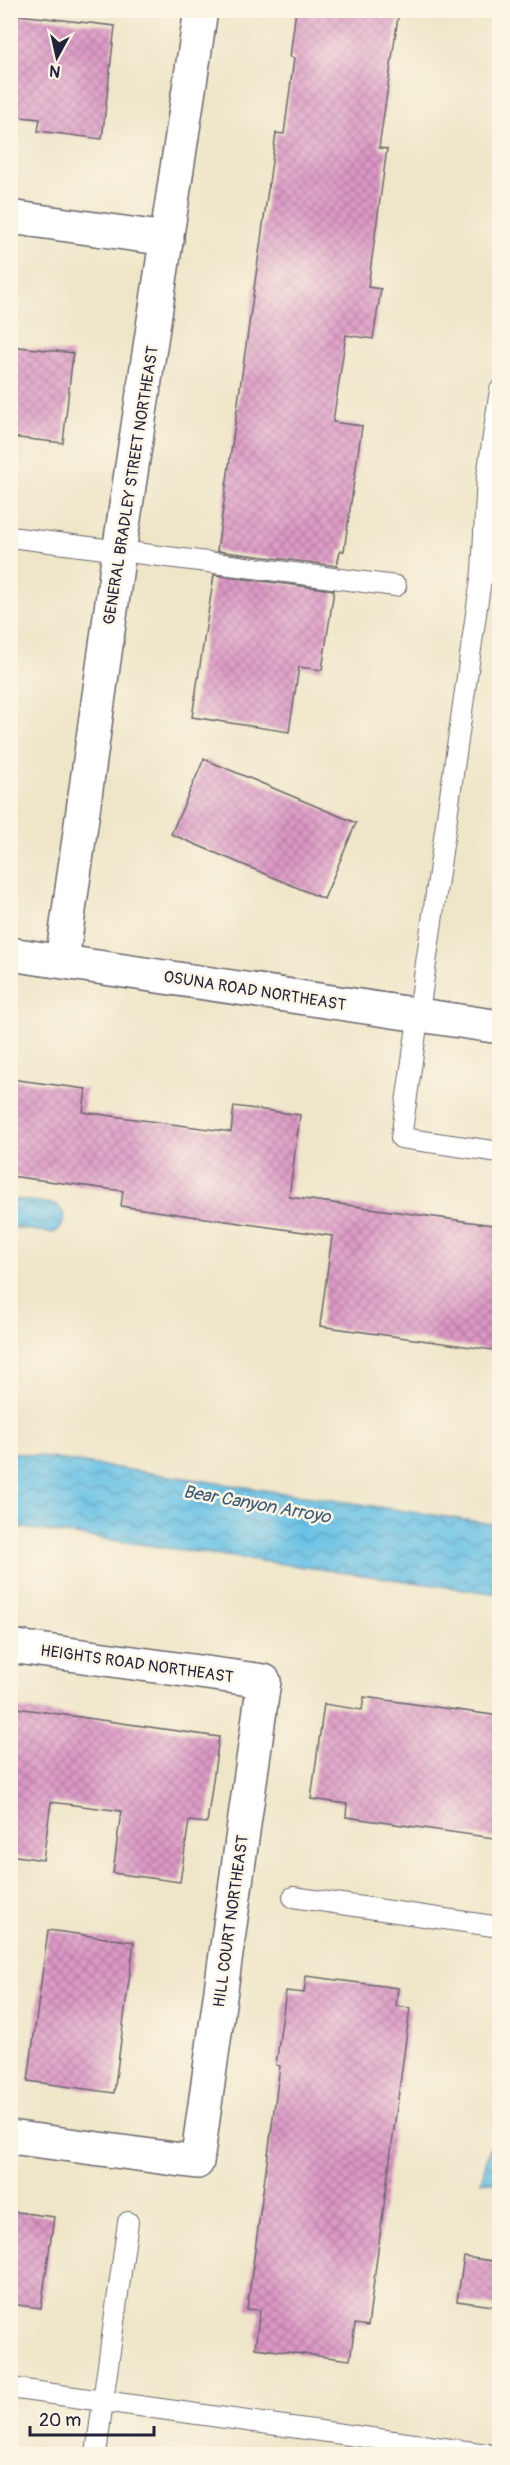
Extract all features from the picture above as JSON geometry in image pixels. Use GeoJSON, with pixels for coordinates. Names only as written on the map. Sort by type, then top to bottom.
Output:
{"type":"FeatureCollection","features":[{"type":"Feature","properties":{"kind":"street","name":"GENERAL BRADLEY STREET NORTHEAST"},"geometry":{"type":"LineString","coordinates":[[62,961],[119,552],[201,10]]}},
{"type":"Feature","properties":{"kind":"street"},"geometry":{"type":"LineString","coordinates":[[10,218],[167,239]]}},
{"type":"Feature","properties":{"kind":"street","name":"OSUNA ROAD NORTHEAST"},"geometry":{"type":"LineString","coordinates":[[10,954],[500,1027]]}},
{"type":"Feature","properties":{"kind":"street","name":"HEIGHTS ROAD NORTHEAST"},"geometry":{"type":"LineString","coordinates":[[10,1646],[264,1681]]}},
{"type":"Feature","properties":{"kind":"street","name":"HILL COURT NORTHEAST"},"geometry":{"type":"LineString","coordinates":[[10,2137],[197,2162],[264,1681]]}},
{"type":"Feature","properties":{"kind":"lane"},"geometry":{"type":"LineString","coordinates":[[500,390],[487,476],[491,573],[417,1015],[400,1138],[500,1152]]}},
{"type":"Feature","properties":{"kind":"lane"},"geometry":{"type":"LineString","coordinates":[[10,537],[396,586]]}},
{"type":"Feature","properties":{"kind":"lane"},"geometry":{"type":"LineString","coordinates":[[293,1898],[500,1927]]}},
{"type":"Feature","properties":{"kind":"lane"},"geometry":{"type":"LineString","coordinates":[[96,2454],[128,2222]]}},
{"type":"Feature","properties":{"kind":"lane"},"geometry":{"type":"LineString","coordinates":[[10,2388],[487,2454]]}},
{"type":"Feature","properties":{"kind":"water"},"geometry":{"type":"Polygon","coordinates":[[[11,1199],[56,1204],[64,1214],[61,1225],[53,1233],[11,1227],[11,1199]]]}},
{"type":"Feature","properties":{"kind":"water","name":"Bear Canyon Arroyo"},"geometry":{"type":"Polygon","coordinates":[[[10,1452],[499,1525],[499,1594],[11,1526],[10,1452]]]}},
{"type":"Feature","properties":{"kind":"water"},"geometry":{"type":"Polygon","coordinates":[[[497,2070],[500,2070],[499,2183],[481,2181],[495,2130],[497,2070]]]}},
{"type":"Feature","properties":{"kind":"building"},"geometry":{"type":"Polygon","coordinates":[[[296,10],[348,10],[398,17],[379,148],[387,149],[368,287],[381,289],[373,339],[346,335],[333,422],[362,426],[344,551],[340,551],[337,566],[217,551],[276,133],[284,134],[294,58],[290,57],[296,10]]]}},
{"type":"Feature","properties":{"kind":"building"},"geometry":{"type":"Polygon","coordinates":[[[10,14],[115,26],[102,139],[38,131],[40,119],[10,116],[10,14]]]}},
{"type":"Feature","properties":{"kind":"building"},"geometry":{"type":"Polygon","coordinates":[[[10,346],[73,353],[63,443],[10,437],[10,346]]]}},
{"type":"Feature","properties":{"kind":"building"},"geometry":{"type":"Polygon","coordinates":[[[214,575],[334,590],[322,670],[299,667],[289,732],[192,717],[214,575]]]}},
{"type":"Feature","properties":{"kind":"building"},"geometry":{"type":"Polygon","coordinates":[[[204,759],[356,823],[324,899],[171,834],[204,759]]]}},
{"type":"Feature","properties":{"kind":"building"},"geometry":{"type":"Polygon","coordinates":[[[10,1079],[86,1089],[83,1112],[231,1132],[234,1106],[300,1115],[289,1197],[500,1226],[500,1351],[320,1326],[332,1236],[121,1206],[123,1191],[10,1176],[10,1079]]]}},
{"type":"Feature","properties":{"kind":"building"},"geometry":{"type":"Polygon","coordinates":[[[364,1697],[500,1716],[500,1839],[346,1817],[347,1804],[311,1799],[324,1704],[362,1710],[364,1697]]]}},
{"type":"Feature","properties":{"kind":"building"},"geometry":{"type":"Polygon","coordinates":[[[10,1707],[219,1737],[207,1823],[189,1821],[180,1882],[113,1873],[121,1811],[51,1802],[43,1860],[10,1855],[10,1707]]]}},
{"type":"Feature","properties":{"kind":"building"},"geometry":{"type":"Polygon","coordinates":[[[48,1930],[134,1942],[114,2093],[28,2081],[48,1930]]]}},
{"type":"Feature","properties":{"kind":"building"},"geometry":{"type":"Polygon","coordinates":[[[306,1976],[398,1988],[396,2006],[410,2008],[368,2326],[355,2324],[350,2360],[255,2348],[260,2310],[247,2309],[280,2066],[276,2065],[286,1991],[304,1993],[306,1976]]]}},
{"type":"Feature","properties":{"kind":"building"},"geometry":{"type":"Polygon","coordinates":[[[10,2211],[54,2217],[41,2308],[10,2304],[10,2211]]]}},
{"type":"Feature","properties":{"kind":"building"},"geometry":{"type":"Polygon","coordinates":[[[464,2257],[500,2262],[500,2307],[457,2301],[464,2257]]]}}]}
